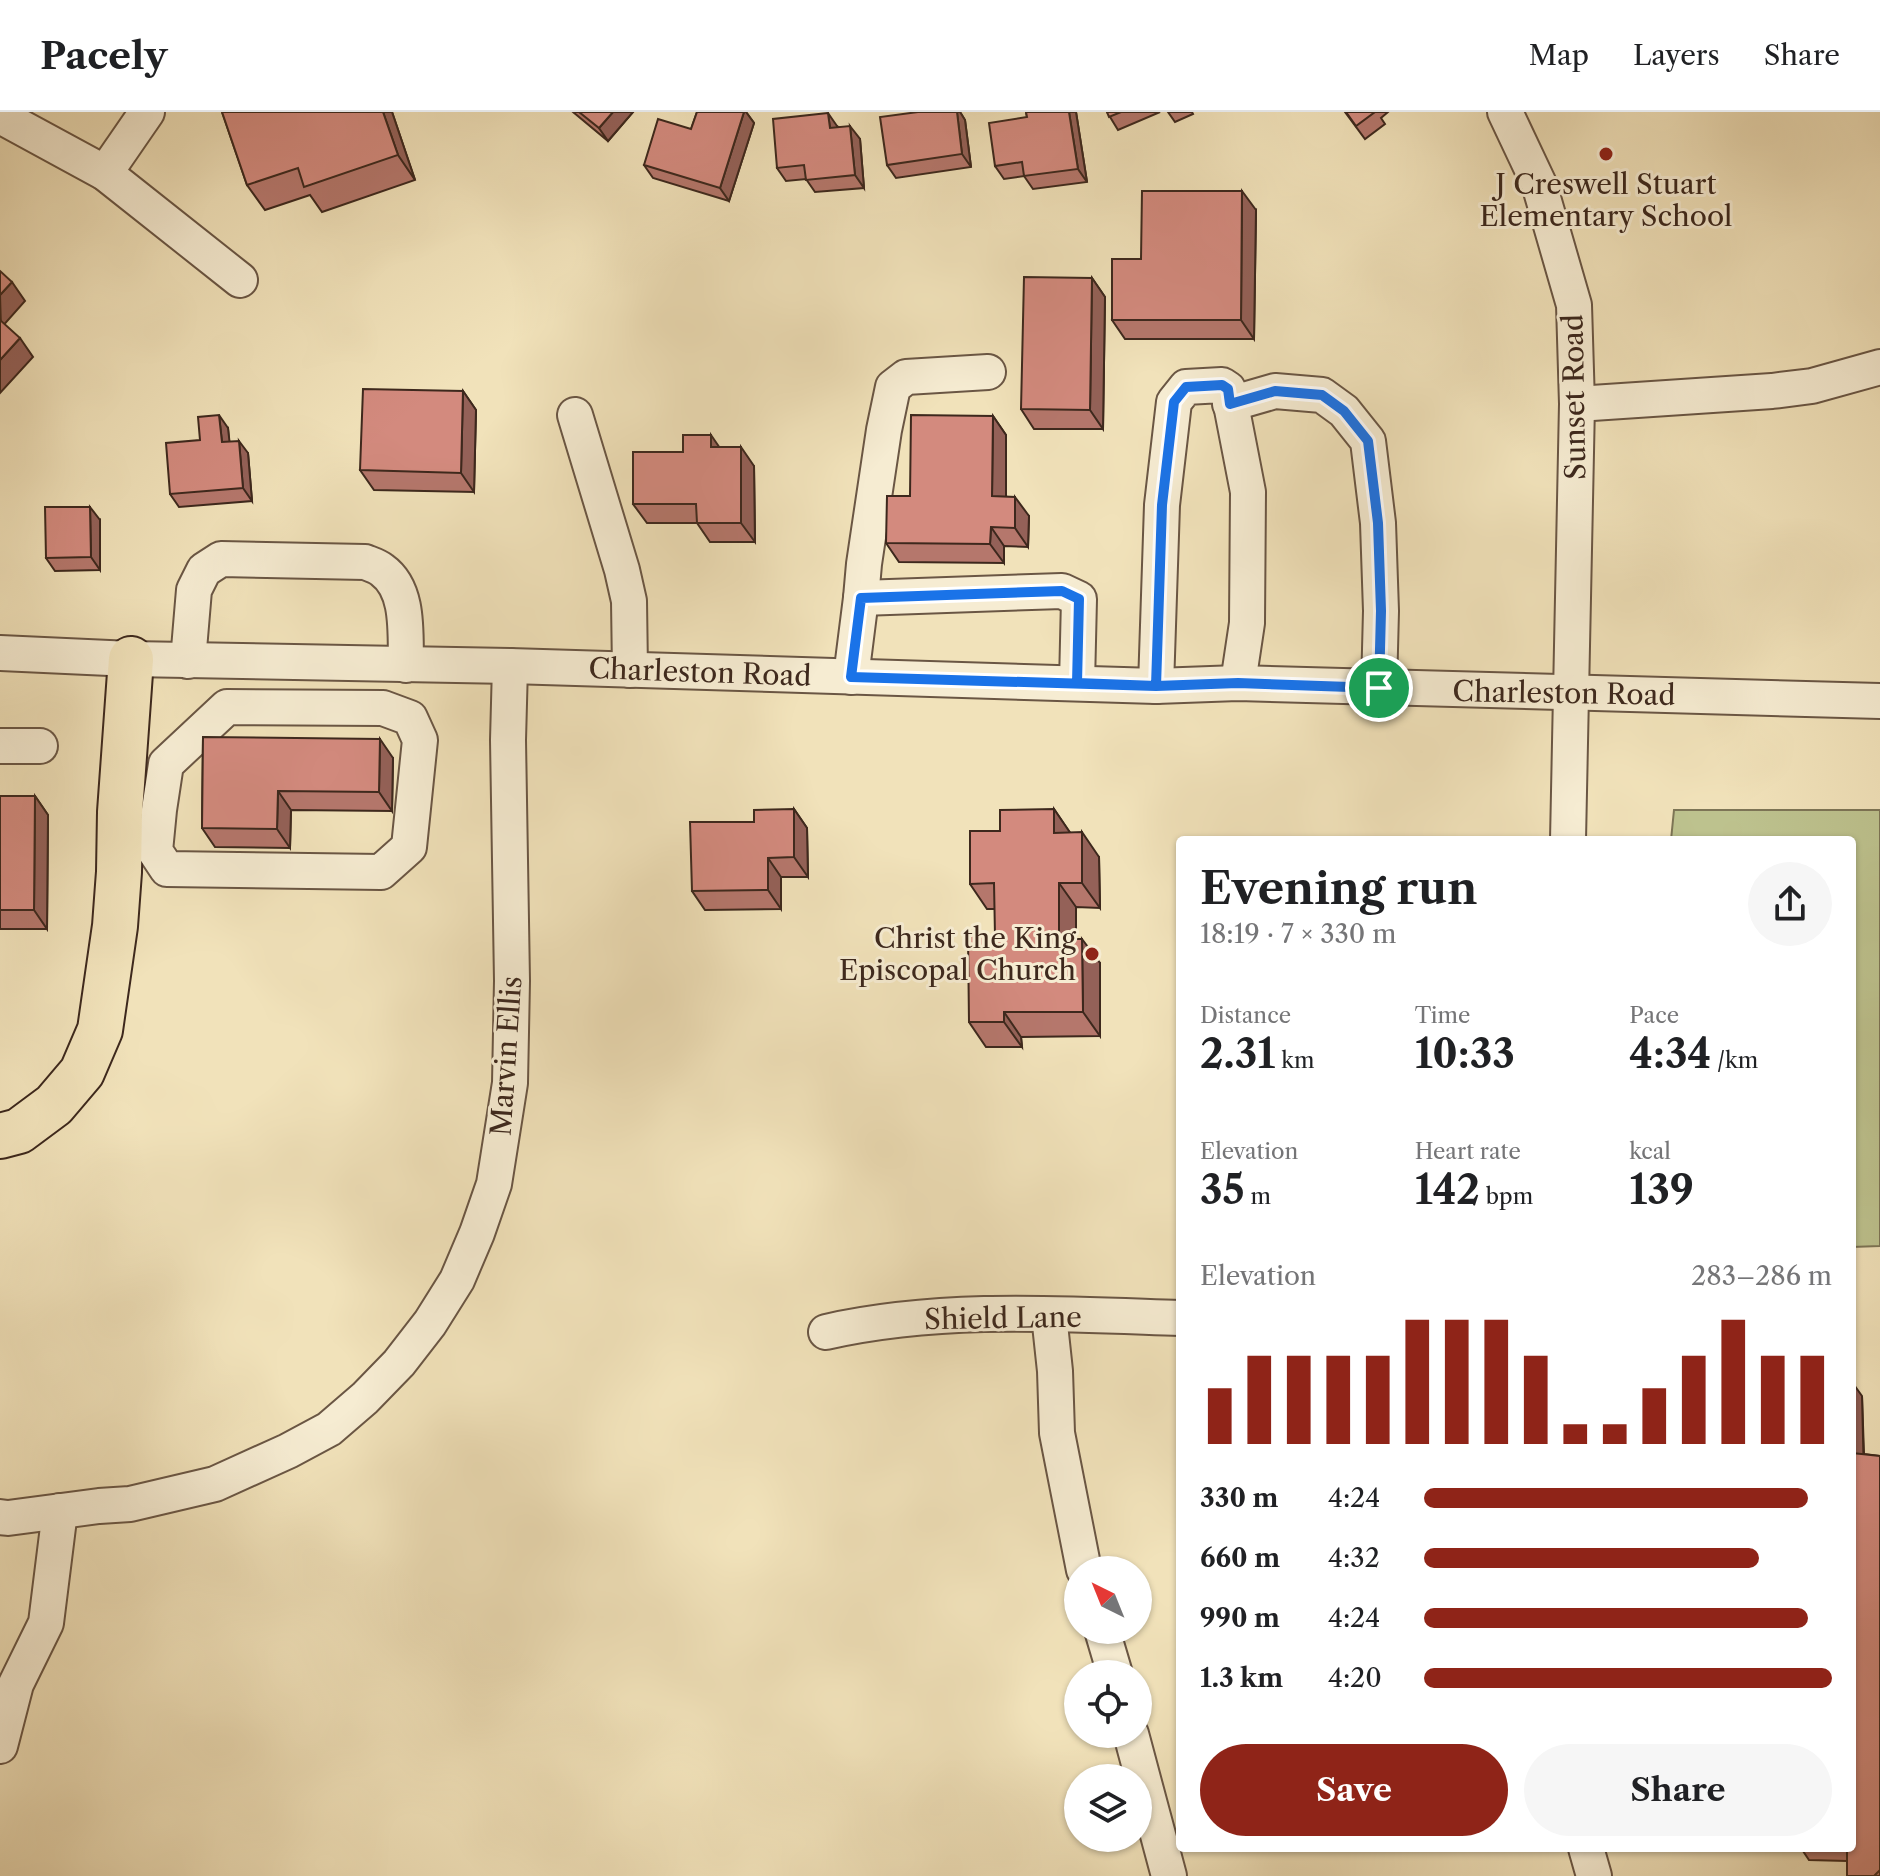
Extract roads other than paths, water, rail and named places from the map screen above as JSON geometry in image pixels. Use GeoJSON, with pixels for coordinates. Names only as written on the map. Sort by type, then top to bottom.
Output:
{"type":"FeatureCollection","features":[{"type":"Feature","properties":{"kind":"highway"},"geometry":{"type":"LineString","coordinates":[[0,1136],[19,1131],[54,1105],[82,1072],[100,1030],[115,926],[131,659]]}},
{"type":"Feature","properties":{"kind":"street"},"geometry":{"type":"LineString","coordinates":[[105,173],[147,112]]}},
{"type":"Feature","properties":{"kind":"street","name":"Sunset Road"},"geometry":{"type":"LineString","coordinates":[[1505,112],[1539,184],[1574,305],[1577,404],[1568,836]]}},
{"type":"Feature","properties":{"kind":"street"},"geometry":{"type":"LineString","coordinates":[[0,116],[105,173],[240,280]]}},
{"type":"Feature","properties":{"kind":"street"},"geometry":{"type":"LineString","coordinates":[[1577,404],[1772,391],[1812,386],[1880,367]]}},
{"type":"Feature","properties":{"kind":"street"},"geometry":{"type":"LineString","coordinates":[[851,677],[868,534],[893,387],[906,377],[988,372]]}},
{"type":"Feature","properties":{"kind":"street"},"geometry":{"type":"LineString","coordinates":[[1156,686],[1162,505],[1174,402],[1186,387],[1222,385],[1228,389],[1248,492],[1247,623],[1238,683]]}},
{"type":"Feature","properties":{"kind":"street"},"geometry":{"type":"LineString","coordinates":[[1230,404],[1275,391],[1322,395],[1344,411],[1368,441],[1378,523],[1381,611],[1379,688]]}},
{"type":"Feature","properties":{"kind":"street"},"geometry":{"type":"LineString","coordinates":[[575,415],[629,601],[630,670]]}},
{"type":"Feature","properties":{"kind":"street"},"geometry":{"type":"LineString","coordinates":[[188,661],[194,590],[204,570],[221,559],[349,561],[365,562],[382,569],[397,585],[403,604],[406,665]]}},
{"type":"Feature","properties":{"kind":"street"},"geometry":{"type":"LineString","coordinates":[[861,598],[1062,591],[1079,599],[1077,683]]}},
{"type":"Feature","properties":{"kind":"street","name":"Charleston Road"},"geometry":{"type":"LineString","coordinates":[[0,653],[188,661],[510,666],[1156,686],[1238,683],[1880,701]]}},
{"type":"Feature","properties":{"kind":"street"},"geometry":{"type":"LineString","coordinates":[[305,708],[309,663]]}},
{"type":"Feature","properties":{"kind":"street","name":"Marvin Ellis"},"geometry":{"type":"LineString","coordinates":[[0,1517],[130,1504],[215,1484],[288,1451],[329,1429],[365,1398],[399,1363],[430,1323],[457,1280],[494,1184],[510,1083],[510,666]]}},
{"type":"Feature","properties":{"kind":"street"},"geometry":{"type":"LineString","coordinates":[[227,707],[305,708],[383,708],[410,718],[420,740],[409,847],[381,872],[167,869],[155,851],[166,764],[227,707]]}},
{"type":"Feature","properties":{"kind":"street"},"geometry":{"type":"LineString","coordinates":[[0,746],[40,746]]}},
{"type":"Feature","properties":{"kind":"street","name":"Shield Lane"},"geometry":{"type":"LineString","coordinates":[[826,1332],[918,1318],[999,1314],[1176,1318]]}},
{"type":"Feature","properties":{"kind":"street"},"geometry":{"type":"LineString","coordinates":[[1049,1315],[1057,1433],[1081,1556]]}},
{"type":"Feature","properties":{"kind":"street"},"geometry":{"type":"LineString","coordinates":[[0,1746],[16,1684],[46,1623],[60,1511]]}},
{"type":"Feature","properties":{"kind":"street"},"geometry":{"type":"LineString","coordinates":[[1135,1748],[1169,1876]]}},
{"type":"Feature","properties":{"kind":"street"},"geometry":{"type":"LineString","coordinates":[[1587,1852],[1594,1876]]}},
{"type":"Feature","properties":{"kind":"place","name":"J Creswell Stuart Elementary School"},"geometry":{"type":"Point","coordinates":[1606,154]}},
{"type":"Feature","properties":{"kind":"place","name":"Christ the King Episcopal Church"},"geometry":{"type":"Point","coordinates":[1092,954]}}]}
